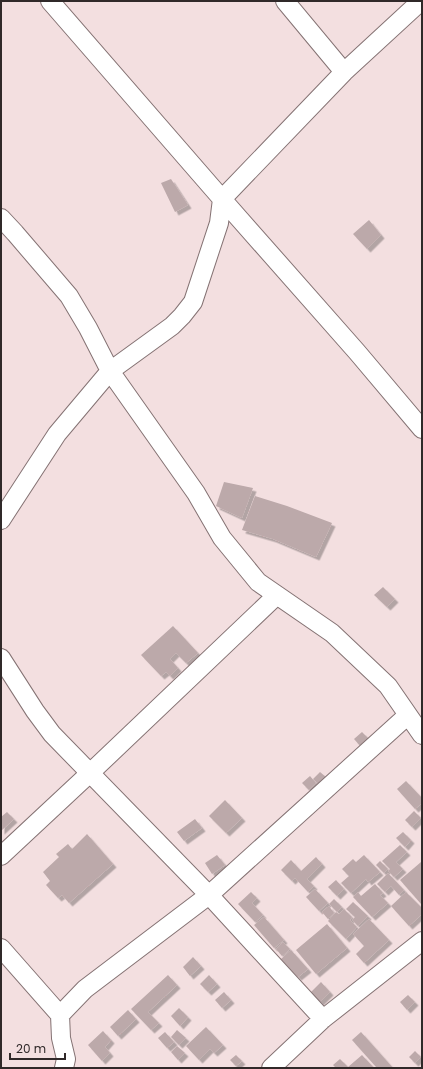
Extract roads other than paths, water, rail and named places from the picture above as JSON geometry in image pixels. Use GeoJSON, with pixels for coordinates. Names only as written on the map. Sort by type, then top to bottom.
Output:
{"type":"FeatureCollection","features":[{"type":"Feature","properties":{"kind":"street"},"geometry":{"type":"LineString","coordinates":[[50,1],[357,352],[422,429]]}},
{"type":"Feature","properties":{"kind":"street"},"geometry":{"type":"LineString","coordinates":[[285,1],[344,72]]}},
{"type":"Feature","properties":{"kind":"street"},"geometry":{"type":"LineString","coordinates":[[1,520],[57,434],[110,371],[172,326],[193,302],[220,223],[222,199],[344,72],[421,1]]}},
{"type":"Feature","properties":{"kind":"street"},"geometry":{"type":"LineString","coordinates":[[1,218],[69,296],[88,328],[110,371],[196,493],[222,538],[258,582],[332,633],[388,686],[422,735]]}},
{"type":"Feature","properties":{"kind":"street"},"geometry":{"type":"LineString","coordinates":[[1,856],[277,595]]}},
{"type":"Feature","properties":{"kind":"street"},"geometry":{"type":"LineString","coordinates":[[1,658],[34,711],[52,734],[209,895],[323,1019]]}},
{"type":"Feature","properties":{"kind":"street"},"geometry":{"type":"LineString","coordinates":[[60,1014],[85,989],[209,895],[408,715]]}},
{"type":"Feature","properties":{"kind":"street"},"geometry":{"type":"LineString","coordinates":[[271,1068],[323,1019],[422,941]]}},
{"type":"Feature","properties":{"kind":"street"},"geometry":{"type":"LineString","coordinates":[[1,948],[60,1014],[61,1038],[66,1059],[64,1068]]}}]}
